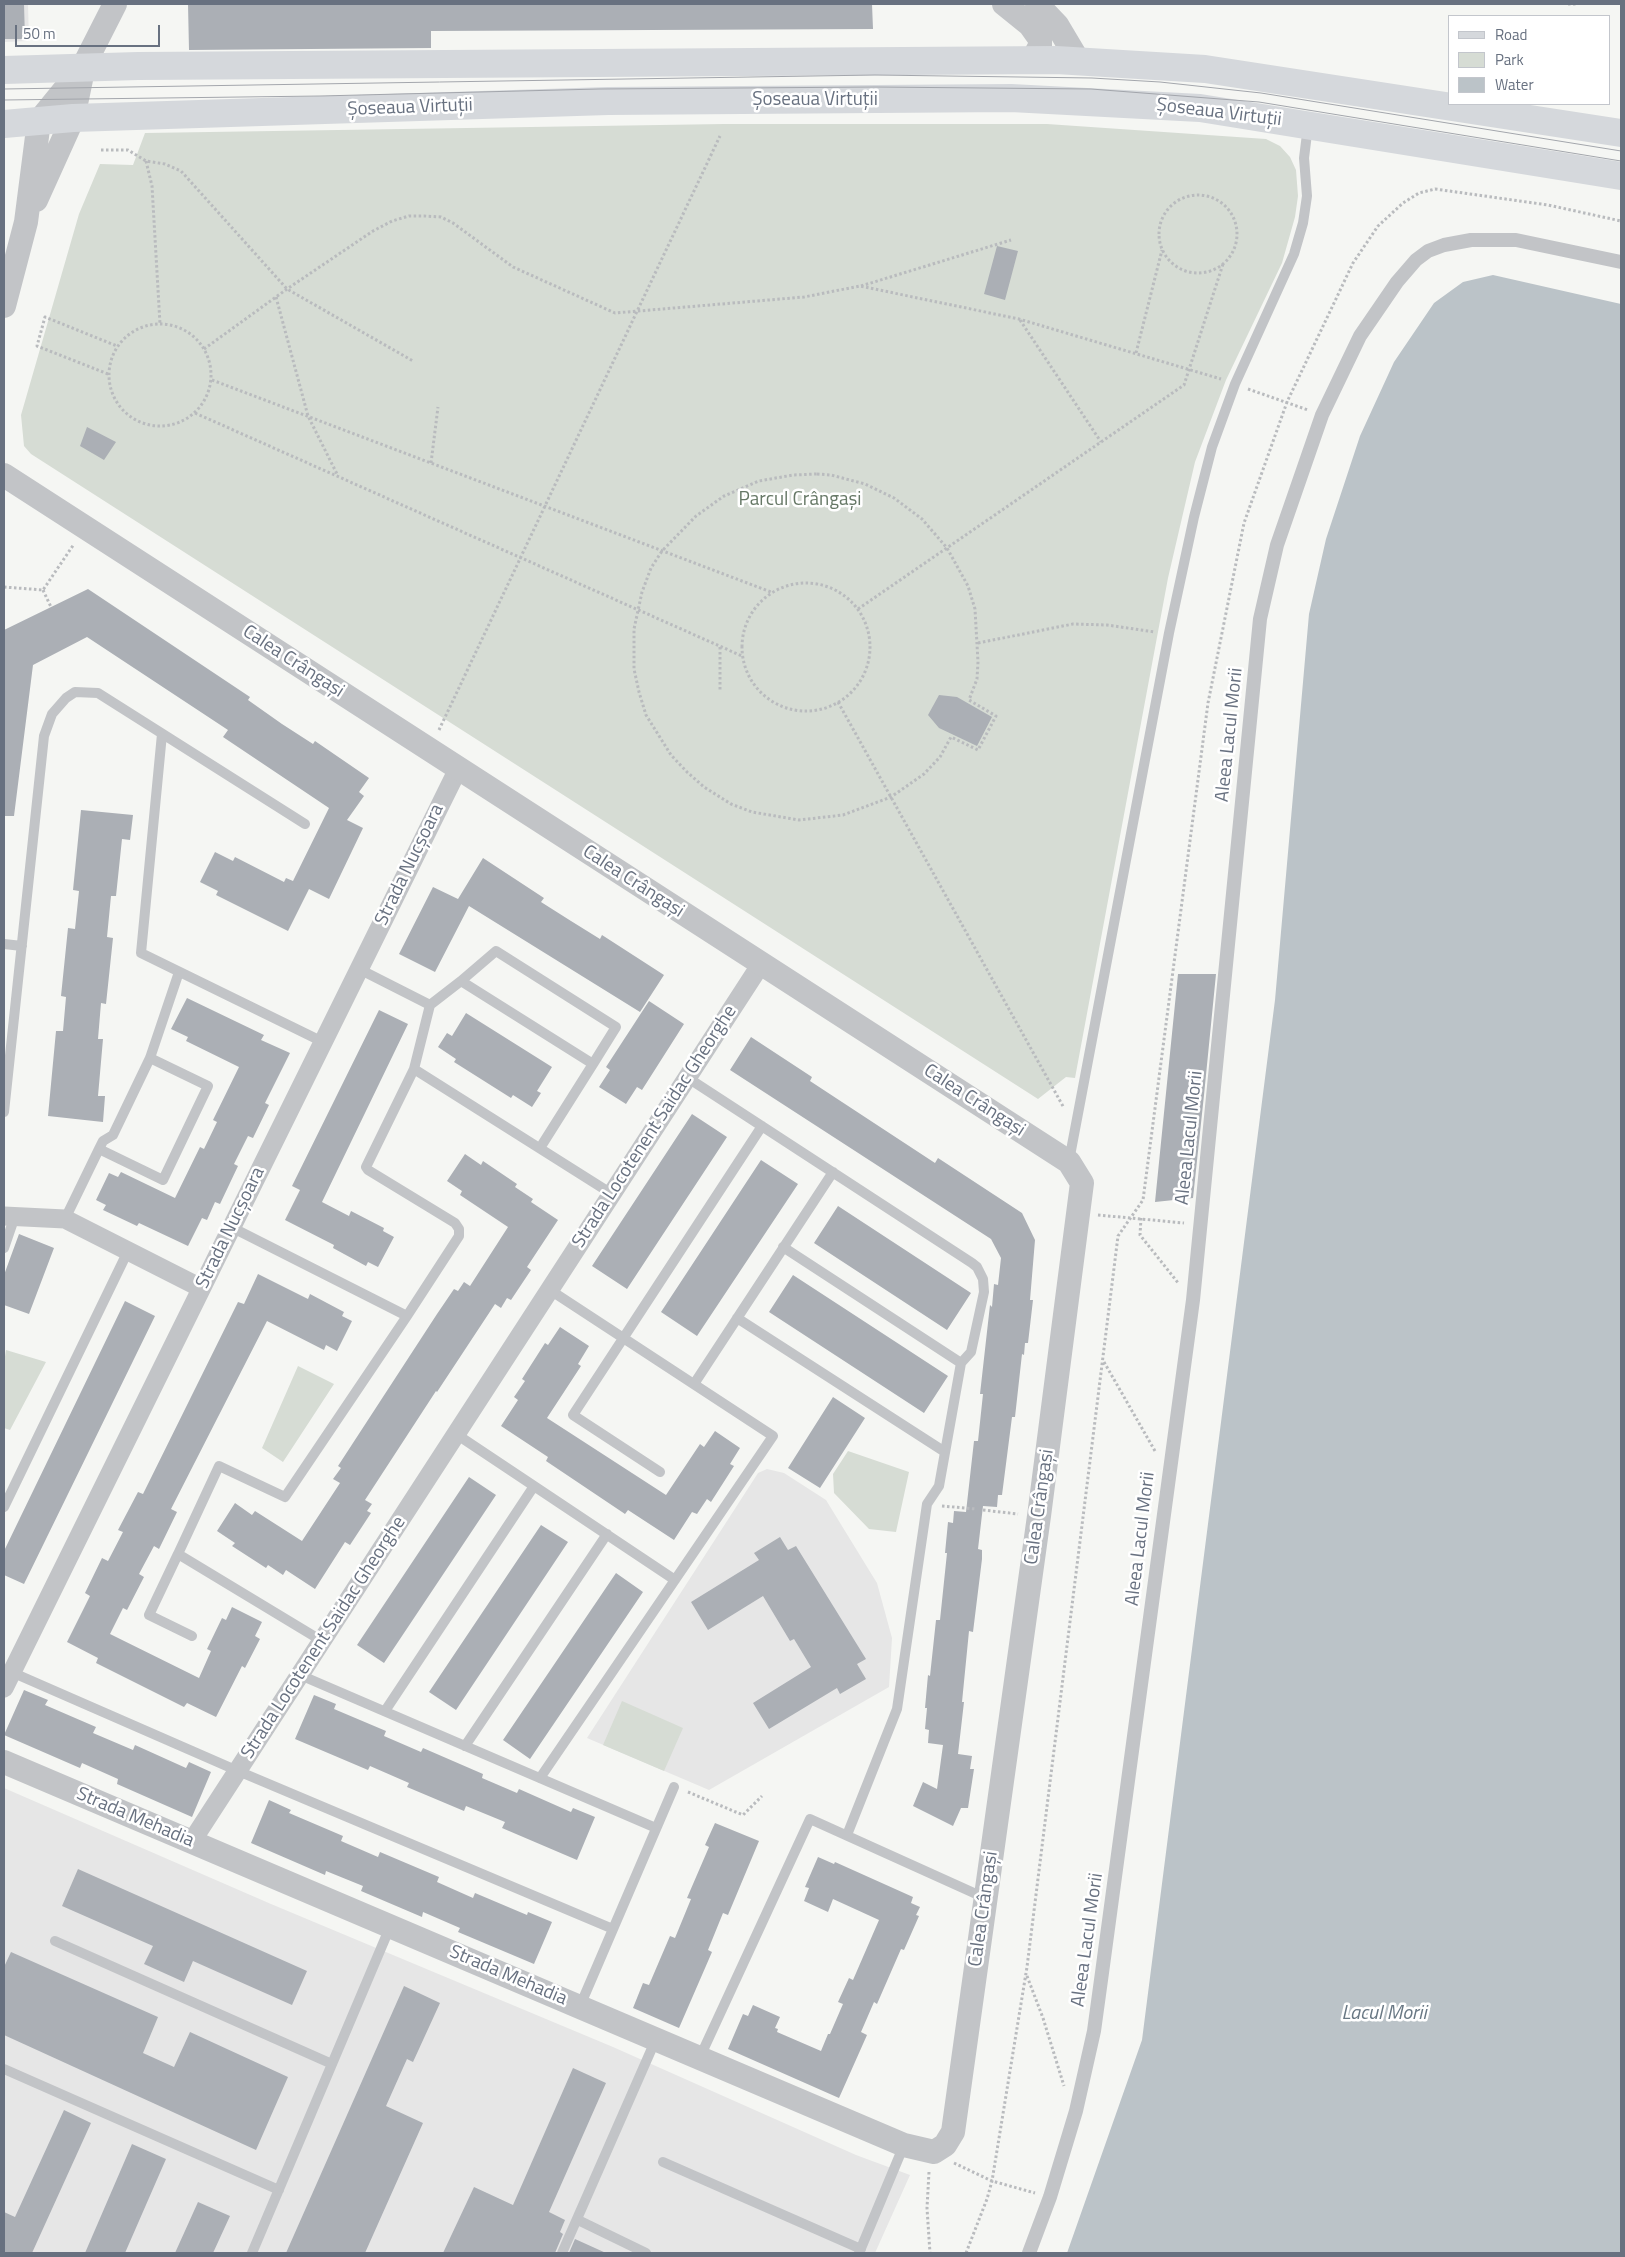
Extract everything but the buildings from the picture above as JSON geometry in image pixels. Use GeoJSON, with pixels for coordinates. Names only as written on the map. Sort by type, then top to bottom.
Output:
{"type":"FeatureCollection","features":[{"type":"Feature","properties":{"kind":"main road","name":"Șoseaua Virtuții"},"geometry":{"type":"LineString","coordinates":[[4,70],[83,67],[1033,59],[1205,69],[1621,133]]}},
{"type":"Feature","properties":{"kind":"main road","name":"Șoseaua Virtuții"},"geometry":{"type":"LineString","coordinates":[[4,124],[73,118],[608,101],[1011,98],[1200,108],[1621,176]]}},
{"type":"Feature","properties":{"kind":"street"},"geometry":{"type":"LineString","coordinates":[[4,306],[26,222],[39,121],[83,67],[115,4]]}},
{"type":"Feature","properties":{"kind":"street"},"geometry":{"type":"LineString","coordinates":[[1004,4],[1030,25],[1040,39],[1040,46],[1033,59]]}},
{"type":"Feature","properties":{"kind":"street"},"geometry":{"type":"LineString","coordinates":[[1037,4],[1057,25],[1079,62]]}},
{"type":"Feature","properties":{"kind":"street"},"geometry":{"type":"LineString","coordinates":[[26,222],[73,118],[83,67]]}},
{"type":"Feature","properties":{"kind":"street","name":"Aleea Lacul Morii"},"geometry":{"type":"LineString","coordinates":[[1029,2253],[1050,2197],[1076,2111],[1094,2031],[1099,1997],[1192,1300],[1260,619],[1277,545],[1322,415],[1360,336],[1402,276],[1416,260],[1428,251],[1471,240],[1516,240],[1621,262]]}},
{"type":"Feature","properties":{"kind":"street","name":"Calea Crângași"},"geometry":{"type":"LineString","coordinates":[[4,474],[84,528],[1069,1162],[1082,1183],[1039,1516],[953,2132],[945,2145],[920,2149]]}},
{"type":"Feature","properties":{"kind":"street","name":"Strada Nucșoara"},"geometry":{"type":"LineString","coordinates":[[6,1677],[458,769]]}},
{"type":"Feature","properties":{"kind":"street","name":"Strada Locotenent Saidac Gheorghe"},"geometry":{"type":"LineString","coordinates":[[192,1841],[761,964]]}},
{"type":"Feature","properties":{"kind":"street"},"geometry":{"type":"LineString","coordinates":[[9,1216],[65,1219],[201,1288]]}},
{"type":"Feature","properties":{"kind":"street","name":"Strada Mehadia"},"geometry":{"type":"LineString","coordinates":[[4,1762],[920,2149]]}},
{"type":"Feature","properties":{"kind":"lane"},"geometry":{"type":"LineString","coordinates":[[1069,1162],[1169,633],[1212,447],[1235,384],[1290,267],[1303,224],[1307,183],[1304,158],[1308,125]]}},
{"type":"Feature","properties":{"kind":"lane"},"geometry":{"type":"LineString","coordinates":[[4,1112],[44,736],[52,714],[66,698],[75,692],[98,693],[305,824]]}},
{"type":"Feature","properties":{"kind":"lane"},"geometry":{"type":"LineString","coordinates":[[162,734],[141,953],[323,1042]]}},
{"type":"Feature","properties":{"kind":"lane"},"geometry":{"type":"LineString","coordinates":[[4,944],[22,946]]}},
{"type":"Feature","properties":{"kind":"lane"},"geometry":{"type":"LineString","coordinates":[[192,1636],[149,1614],[219,1466],[285,1497],[408,1316],[460,1233],[455,1223],[366,1169],[414,1069],[430,1005],[496,951],[616,1027],[540,1148]]}},
{"type":"Feature","properties":{"kind":"lane"},"geometry":{"type":"LineString","coordinates":[[359,969],[430,1005]]}},
{"type":"Feature","properties":{"kind":"lane"},"geometry":{"type":"LineString","coordinates":[[65,1219],[103,1141],[113,1135],[150,1058],[179,972]]}},
{"type":"Feature","properties":{"kind":"lane"},"geometry":{"type":"LineString","coordinates":[[461,981],[593,1064]]}},
{"type":"Feature","properties":{"kind":"lane"},"geometry":{"type":"LineString","coordinates":[[99,1149],[163,1180],[208,1086],[150,1058]]}},
{"type":"Feature","properties":{"kind":"lane"},"geometry":{"type":"LineString","coordinates":[[414,1069],[612,1194]]}},
{"type":"Feature","properties":{"kind":"lane"},"geometry":{"type":"LineString","coordinates":[[688,1078],[972,1263],[981,1273],[984,1292],[971,1352],[961,1363],[939,1486],[927,1504],[897,1709],[846,1835]]}},
{"type":"Feature","properties":{"kind":"lane"},"geometry":{"type":"LineString","coordinates":[[660,1472],[573,1415],[762,1126]]}},
{"type":"Feature","properties":{"kind":"lane"},"geometry":{"type":"LineString","coordinates":[[694,1384],[833,1172]]}},
{"type":"Feature","properties":{"kind":"lane"},"geometry":{"type":"LineString","coordinates":[[4,1248],[9,1216]]}},
{"type":"Feature","properties":{"kind":"lane"},"geometry":{"type":"LineString","coordinates":[[231,1227],[408,1316]]}},
{"type":"Feature","properties":{"kind":"lane"},"geometry":{"type":"LineString","coordinates":[[783,1247],[961,1363]]}},
{"type":"Feature","properties":{"kind":"lane"},"geometry":{"type":"LineString","coordinates":[[4,1507],[128,1251]]}},
{"type":"Feature","properties":{"kind":"lane"},"geometry":{"type":"LineString","coordinates":[[540,1778],[773,1436],[550,1290]]}},
{"type":"Feature","properties":{"kind":"lane"},"geometry":{"type":"LineString","coordinates":[[737,1318],[945,1452]]}},
{"type":"Feature","properties":{"kind":"lane"},"geometry":{"type":"LineString","coordinates":[[456,1434],[675,1580]]}},
{"type":"Feature","properties":{"kind":"lane"},"geometry":{"type":"LineString","coordinates":[[385,1711],[534,1486]]}},
{"type":"Feature","properties":{"kind":"lane"},"geometry":{"type":"LineString","coordinates":[[465,1746],[607,1534]]}},
{"type":"Feature","properties":{"kind":"lane"},"geometry":{"type":"LineString","coordinates":[[178,1554],[322,1641]]}},
{"type":"Feature","properties":{"kind":"lane"},"geometry":{"type":"LineString","coordinates":[[300,1675],[656,1828]]}},
{"type":"Feature","properties":{"kind":"lane"},"geometry":{"type":"LineString","coordinates":[[6,1677],[238,1771],[613,1929]]}},
{"type":"Feature","properties":{"kind":"lane"},"geometry":{"type":"LineString","coordinates":[[580,2006],[674,1787]]}},
{"type":"Feature","properties":{"kind":"lane"},"geometry":{"type":"LineString","coordinates":[[700,2057],[810,1818],[985,1898]]}},
{"type":"Feature","properties":{"kind":"lane"},"geometry":{"type":"LineString","coordinates":[[252,2253],[391,1926]]}},
{"type":"Feature","properties":{"kind":"lane"},"geometry":{"type":"LineString","coordinates":[[55,1941],[332,2064]]}},
{"type":"Feature","properties":{"kind":"lane"},"geometry":{"type":"LineString","coordinates":[[562,2253],[656,2038]]}},
{"type":"Feature","properties":{"kind":"lane"},"geometry":{"type":"LineString","coordinates":[[4,2069],[279,2190]]}},
{"type":"Feature","properties":{"kind":"lane"},"geometry":{"type":"LineString","coordinates":[[663,2162],[860,2251],[920,2149]]}},
{"type":"Feature","properties":{"kind":"lane"},"geometry":{"type":"LineString","coordinates":[[578,2220],[646,2253]]}},
{"type":"Feature","properties":{"kind":"path"},"geometry":{"type":"LineString","coordinates":[[1568,4],[1578,4]]}},
{"type":"Feature","properties":{"kind":"path"},"geometry":{"type":"LineString","coordinates":[[429,750],[720,136]]}},
{"type":"Feature","properties":{"kind":"path"},"geometry":{"type":"LineString","coordinates":[[101,150],[128,150],[146,161],[165,164],[181,171],[287,289],[413,361]]}},
{"type":"Feature","properties":{"kind":"path"},"geometry":{"type":"LineString","coordinates":[[146,161],[152,186],[160,324]]}},
{"type":"Feature","properties":{"kind":"path"},"geometry":{"type":"LineString","coordinates":[[1194,195],[1206,196],[1218,201],[1227,208],[1235,225],[1236,243],[1231,255],[1223,264],[1201,273],[1189,272],[1174,264],[1162,250],[1159,238],[1160,226],[1168,210],[1182,198],[1194,195]]}},
{"type":"Feature","properties":{"kind":"path"},"geometry":{"type":"LineString","coordinates":[[204,349],[287,289],[373,231],[400,219],[424,216],[441,217],[453,223],[494,255],[532,276],[614,313],[804,297],[860,286],[1011,240]]}},
{"type":"Feature","properties":{"kind":"path"},"geometry":{"type":"LineString","coordinates":[[1136,353],[1162,250]]}},
{"type":"Feature","properties":{"kind":"path"},"geometry":{"type":"LineString","coordinates":[[858,610],[1184,385],[1223,264]]}},
{"type":"Feature","properties":{"kind":"path"},"geometry":{"type":"LineString","coordinates":[[860,286],[1019,318],[1189,369],[1322,415]]}},
{"type":"Feature","properties":{"kind":"path"},"geometry":{"type":"LineString","coordinates":[[276,297],[308,416],[338,477]]}},
{"type":"Feature","properties":{"kind":"path"},"geometry":{"type":"LineString","coordinates":[[108,374],[37,346],[45,317],[117,346]]}},
{"type":"Feature","properties":{"kind":"path"},"geometry":{"type":"LineString","coordinates":[[1019,318],[1101,442]]}},
{"type":"Feature","properties":{"kind":"path"},"geometry":{"type":"LineString","coordinates":[[160,324],[173,325],[195,337],[204,349],[211,368],[212,380],[209,392],[196,413],[183,422],[169,426],[154,427],[139,423],[126,415],[116,403],[110,390],[108,374],[110,360],[117,346],[129,334],[144,326],[160,324]]}},
{"type":"Feature","properties":{"kind":"path"},"geometry":{"type":"LineString","coordinates":[[212,380],[771,592]]}},
{"type":"Feature","properties":{"kind":"path"},"geometry":{"type":"LineString","coordinates":[[431,463],[438,407]]}},
{"type":"Feature","properties":{"kind":"path"},"geometry":{"type":"LineString","coordinates":[[196,413],[742,656]]}},
{"type":"Feature","properties":{"kind":"path"},"geometry":{"type":"LineString","coordinates":[[831,475],[865,484],[894,498],[922,519],[947,548],[968,586],[975,609],[978,643],[977,679],[969,700],[996,716],[978,750],[951,737],[940,758],[924,774],[891,797],[843,815],[799,820],[752,812],[731,804],[704,787],[686,772],[671,755],[646,715],[634,669],[634,629],[637,609],[645,581],[662,551],[706,508],[738,488],[773,477],[831,475]]}},
{"type":"Feature","properties":{"kind":"path"},"geometry":{"type":"LineString","coordinates":[[43,590],[84,528]]}},
{"type":"Feature","properties":{"kind":"path"},"geometry":{"type":"LineString","coordinates":[[808,583],[828,586],[844,596],[858,610],[867,626],[870,644],[869,662],[863,678],[838,702],[823,709],[801,711],[780,706],[762,694],[749,677],[742,656],[742,638],[747,620],[757,604],[771,592],[789,585],[808,583]]}},
{"type":"Feature","properties":{"kind":"path"},"geometry":{"type":"LineString","coordinates":[[4,587],[43,590]]}},
{"type":"Feature","properties":{"kind":"path"},"geometry":{"type":"LineString","coordinates":[[43,590],[51,607]]}},
{"type":"Feature","properties":{"kind":"path"},"geometry":{"type":"LineString","coordinates":[[978,643],[1072,624],[1107,625],[1169,633]]}},
{"type":"Feature","properties":{"kind":"path"},"geometry":{"type":"LineString","coordinates":[[720,647],[720,692]]}},
{"type":"Feature","properties":{"kind":"path"},"geometry":{"type":"LineString","coordinates":[[838,702],[1075,1128]]}},
{"type":"Feature","properties":{"kind":"path"},"geometry":{"type":"LineString","coordinates":[[1078,1214],[1141,1218],[1200,1225]]}},
{"type":"Feature","properties":{"kind":"path"},"geometry":{"type":"LineString","coordinates":[[1141,1218],[1140,1235],[1192,1300]]}},
{"type":"Feature","properties":{"kind":"path"},"geometry":{"type":"LineString","coordinates":[[966,2253],[992,2181],[1026,1974],[1104,1362],[1118,1236]]}},
{"type":"Feature","properties":{"kind":"path"},"geometry":{"type":"LineString","coordinates":[[1104,1362],[1169,1473]]}},
{"type":"Feature","properties":{"kind":"path"},"geometry":{"type":"LineString","coordinates":[[927,1504],[976,1509]]}},
{"type":"Feature","properties":{"kind":"path"},"geometry":{"type":"LineString","coordinates":[[983,1510],[1039,1516]]}},
{"type":"Feature","properties":{"kind":"path"},"geometry":{"type":"LineString","coordinates":[[674,1787],[744,1815],[762,1796]]}},
{"type":"Feature","properties":{"kind":"path"},"geometry":{"type":"LineString","coordinates":[[1026,1974],[1044,2018],[1068,2098],[1076,2111]]}},
{"type":"Feature","properties":{"kind":"path"},"geometry":{"type":"LineString","coordinates":[[920,2149],[992,2181],[1050,2197]]}},
{"type":"Feature","properties":{"kind":"path"},"geometry":{"type":"LineString","coordinates":[[920,2149],[929,2165],[927,2208],[930,2253]]}},
{"type":"Feature","properties":{"kind":"shaded area"},"geometry":{"type":"Polygon","coordinates":[[[4,4],[28,4],[29,41],[4,42],[4,4]]]}},
{"type":"Feature","properties":{"kind":"shaded area"},"geometry":{"type":"Polygon","coordinates":[[[767,1469],[784,1473],[826,1500],[877,1583],[892,1638],[889,1687],[709,1790],[587,1738],[758,1473],[767,1469]]]}},
{"type":"Feature","properties":{"kind":"shaded area"},"geometry":{"type":"Polygon","coordinates":[[[4,1788],[271,1904],[613,2047],[856,2155],[910,2175],[875,2253],[4,2253],[4,1788]]]}},
{"type":"Feature","properties":{"kind":"green space","name":"Parcul Crângași"},"geometry":{"type":"Polygon","coordinates":[[[724,124],[1047,124],[1266,139],[1280,146],[1290,157],[1296,170],[1298,196],[1295,217],[1282,263],[1226,380],[1195,462],[1168,578],[1075,1078],[1066,1077],[1038,1099],[31,454],[24,446],[21,415],[79,214],[100,164],[133,165],[145,133],[724,124]]]}},
{"type":"Feature","properties":{"kind":"green space"},"geometry":{"type":"Polygon","coordinates":[[[6,1350],[46,1362],[10,1430],[4,1428],[4,1363],[6,1350]]]}},
{"type":"Feature","properties":{"kind":"green space"},"geometry":{"type":"Polygon","coordinates":[[[298,1366],[334,1384],[283,1462],[262,1448],[298,1366]]]}},
{"type":"Feature","properties":{"kind":"green space"},"geometry":{"type":"Polygon","coordinates":[[[848,1451],[909,1472],[896,1532],[869,1529],[834,1493],[833,1474],[848,1451]]]}},
{"type":"Feature","properties":{"kind":"green space"},"geometry":{"type":"Polygon","coordinates":[[[622,1701],[683,1728],[664,1771],[603,1745],[622,1701]]]}},
{"type":"Feature","properties":{"kind":"water","name":"Lacul Morii"},"geometry":{"type":"Polygon","coordinates":[[[1493,275],[1621,304],[1621,2253],[1067,2253],[1142,2040],[1275,1000],[1309,614],[1326,539],[1360,436],[1394,362],[1434,303],[1463,282],[1493,275]]]}},
{"type":"Feature","properties":{"kind":"tram line"},"geometry":{"type":"LineString","coordinates":[[4,89],[875,75],[1092,78],[1160,82],[1261,93],[1621,151]]}},
{"type":"Feature","properties":{"kind":"tram line"},"geometry":{"type":"LineString","coordinates":[[4,100],[320,96],[599,89],[876,87],[1091,89],[1259,102],[1621,161]]}}]}
